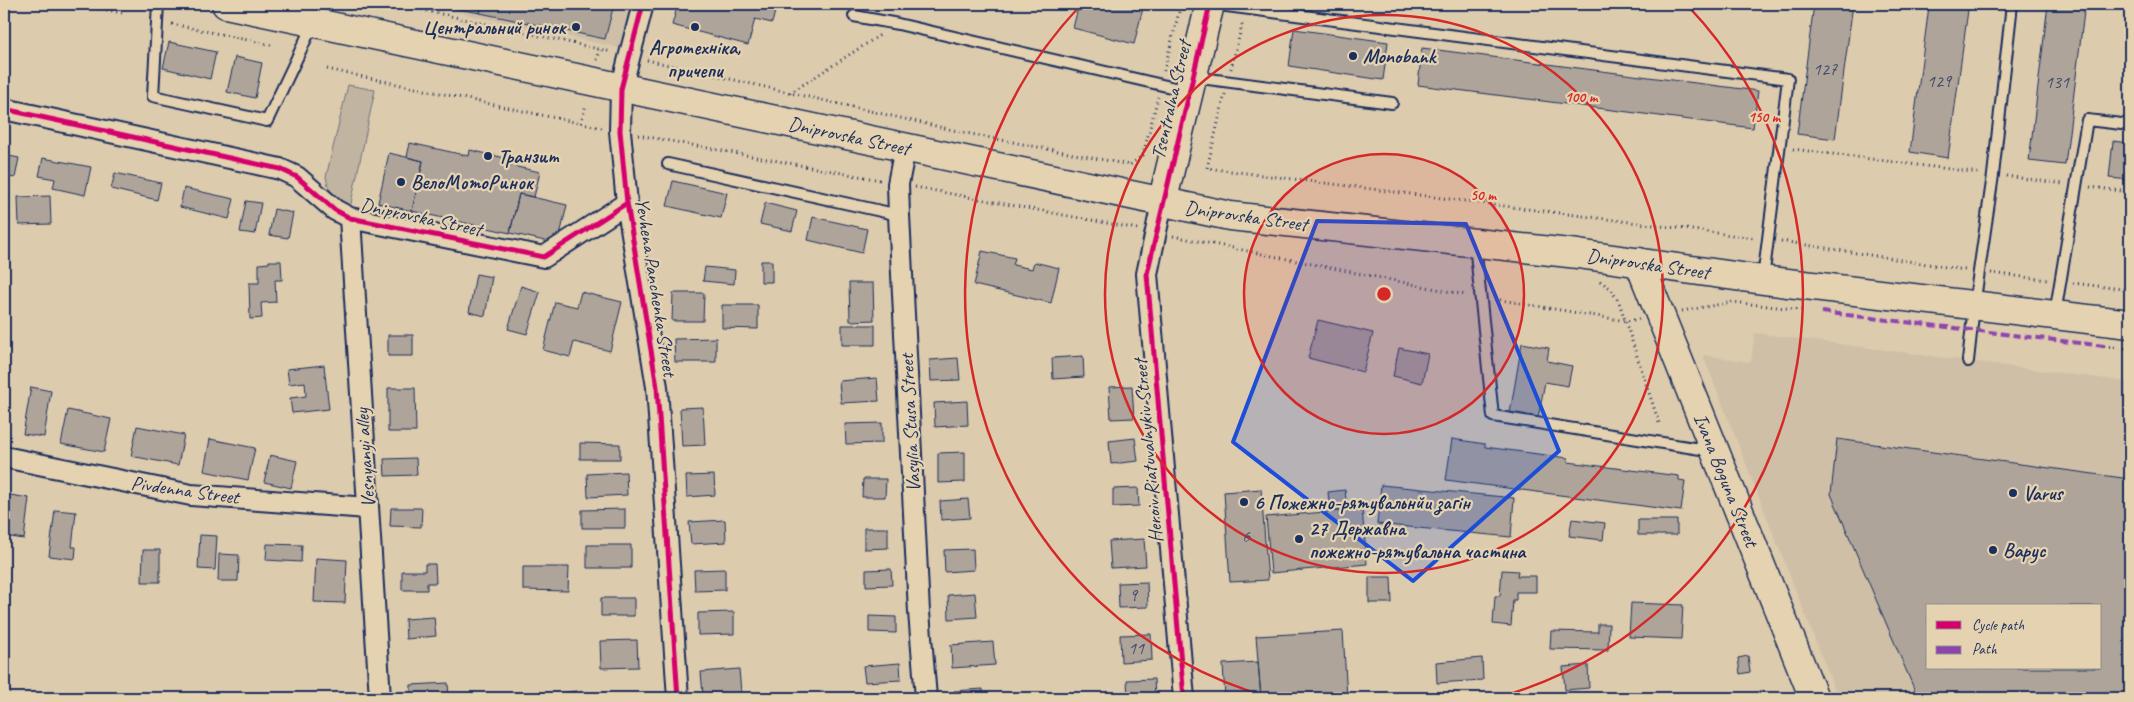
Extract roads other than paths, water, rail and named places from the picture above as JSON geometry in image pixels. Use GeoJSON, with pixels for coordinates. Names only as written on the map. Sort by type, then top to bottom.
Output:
{"type":"FeatureCollection","features":[{"type":"Feature","properties":{"kind":"main road","name":"Dniprovska Street"},"geometry":{"type":"LineString","coordinates":[[226,4],[313,24],[1230,216],[1639,262],[1763,280],[2130,324]]}},
{"type":"Feature","properties":{"kind":"main road","name":"Tsentralna Street"},"geometry":{"type":"LineString","coordinates":[[1162,203],[1210,4]]}},
{"type":"Feature","properties":{"kind":"main road","name":"Ivana Boguna Street"},"geometry":{"type":"LineString","coordinates":[[1639,262],[1814,698]]}},
{"type":"Feature","properties":{"kind":"street","name":"Yevhena Panchenka Street"},"geometry":{"type":"LineString","coordinates":[[643,4],[621,89],[620,131],[627,203],[657,387],[678,698]]}},
{"type":"Feature","properties":{"kind":"street","name":"Dniprovska Street"},"geometry":{"type":"LineString","coordinates":[[4,109],[280,169],[298,177],[335,210],[350,218],[544,258],[627,203]]}},
{"type":"Feature","properties":{"kind":"street","name":"Vasylia Stusa Street"},"geometry":{"type":"LineString","coordinates":[[905,148],[898,184],[899,215],[919,612],[926,698]]}},
{"type":"Feature","properties":{"kind":"street","name":"Heroiv Riatuvalnykiv Street"},"geometry":{"type":"LineString","coordinates":[[1162,203],[1147,274],[1184,698]]}},
{"type":"Feature","properties":{"kind":"street","name":"Vesnyanyi alley"},"geometry":{"type":"LineString","coordinates":[[350,218],[380,698]]}},
{"type":"Feature","properties":{"kind":"street","name":"Pivdenna Street"},"geometry":{"type":"LineString","coordinates":[[4,457],[191,495],[368,508]]}},
{"type":"Feature","properties":{"kind":"lane"},"geometry":{"type":"LineString","coordinates":[[158,4],[153,96],[267,121],[313,24]]}},
{"type":"Feature","properties":{"kind":"lane"},"geometry":{"type":"LineString","coordinates":[[1210,4],[1788,80],[1763,280]]}},
{"type":"Feature","properties":{"kind":"lane"},"geometry":{"type":"LineString","coordinates":[[1968,361],[1993,175],[2012,4]]}},
{"type":"Feature","properties":{"kind":"lane"},"geometry":{"type":"LineString","coordinates":[[854,16],[1191,84],[1227,82],[1392,103]]}},
{"type":"Feature","properties":{"kind":"lane"},"geometry":{"type":"LineString","coordinates":[[2055,315],[2087,120],[2130,125]]}},
{"type":"Feature","properties":{"kind":"lane"},"geometry":{"type":"LineString","coordinates":[[668,164],[899,215]]}},
{"type":"Feature","properties":{"kind":"lane"},"geometry":{"type":"LineString","coordinates":[[1475,243],[1493,416],[1714,451]]}},
{"type":"Feature","properties":{"kind":"place","name":"Центральний ринок"},"geometry":{"type":"Point","coordinates":[576,27]}},
{"type":"Feature","properties":{"kind":"place","name":"Агротехніка, причепи"},"geometry":{"type":"Point","coordinates":[695,27]}},
{"type":"Feature","properties":{"kind":"place","name":"Monobank"},"geometry":{"type":"Point","coordinates":[1353,56]}},
{"type":"Feature","properties":{"kind":"place","name":"Транзит"},"geometry":{"type":"Point","coordinates":[488,156]}},
{"type":"Feature","properties":{"kind":"place","name":"ВелоМотоРинок"},"geometry":{"type":"Point","coordinates":[401,182]}},
{"type":"Feature","properties":{"kind":"place","name":"Varus"},"geometry":{"type":"Point","coordinates":[2013,493]}},
{"type":"Feature","properties":{"kind":"place","name":"6 Пожежно-рятувальнйи загін"},"geometry":{"type":"Point","coordinates":[1244,502]}},
{"type":"Feature","properties":{"kind":"place","name":"27 Державна пожежно-рятувальна частина"},"geometry":{"type":"Point","coordinates":[1299,539]}},
{"type":"Feature","properties":{"kind":"place","name":"Варус"},"geometry":{"type":"Point","coordinates":[1993,550]}}]}
